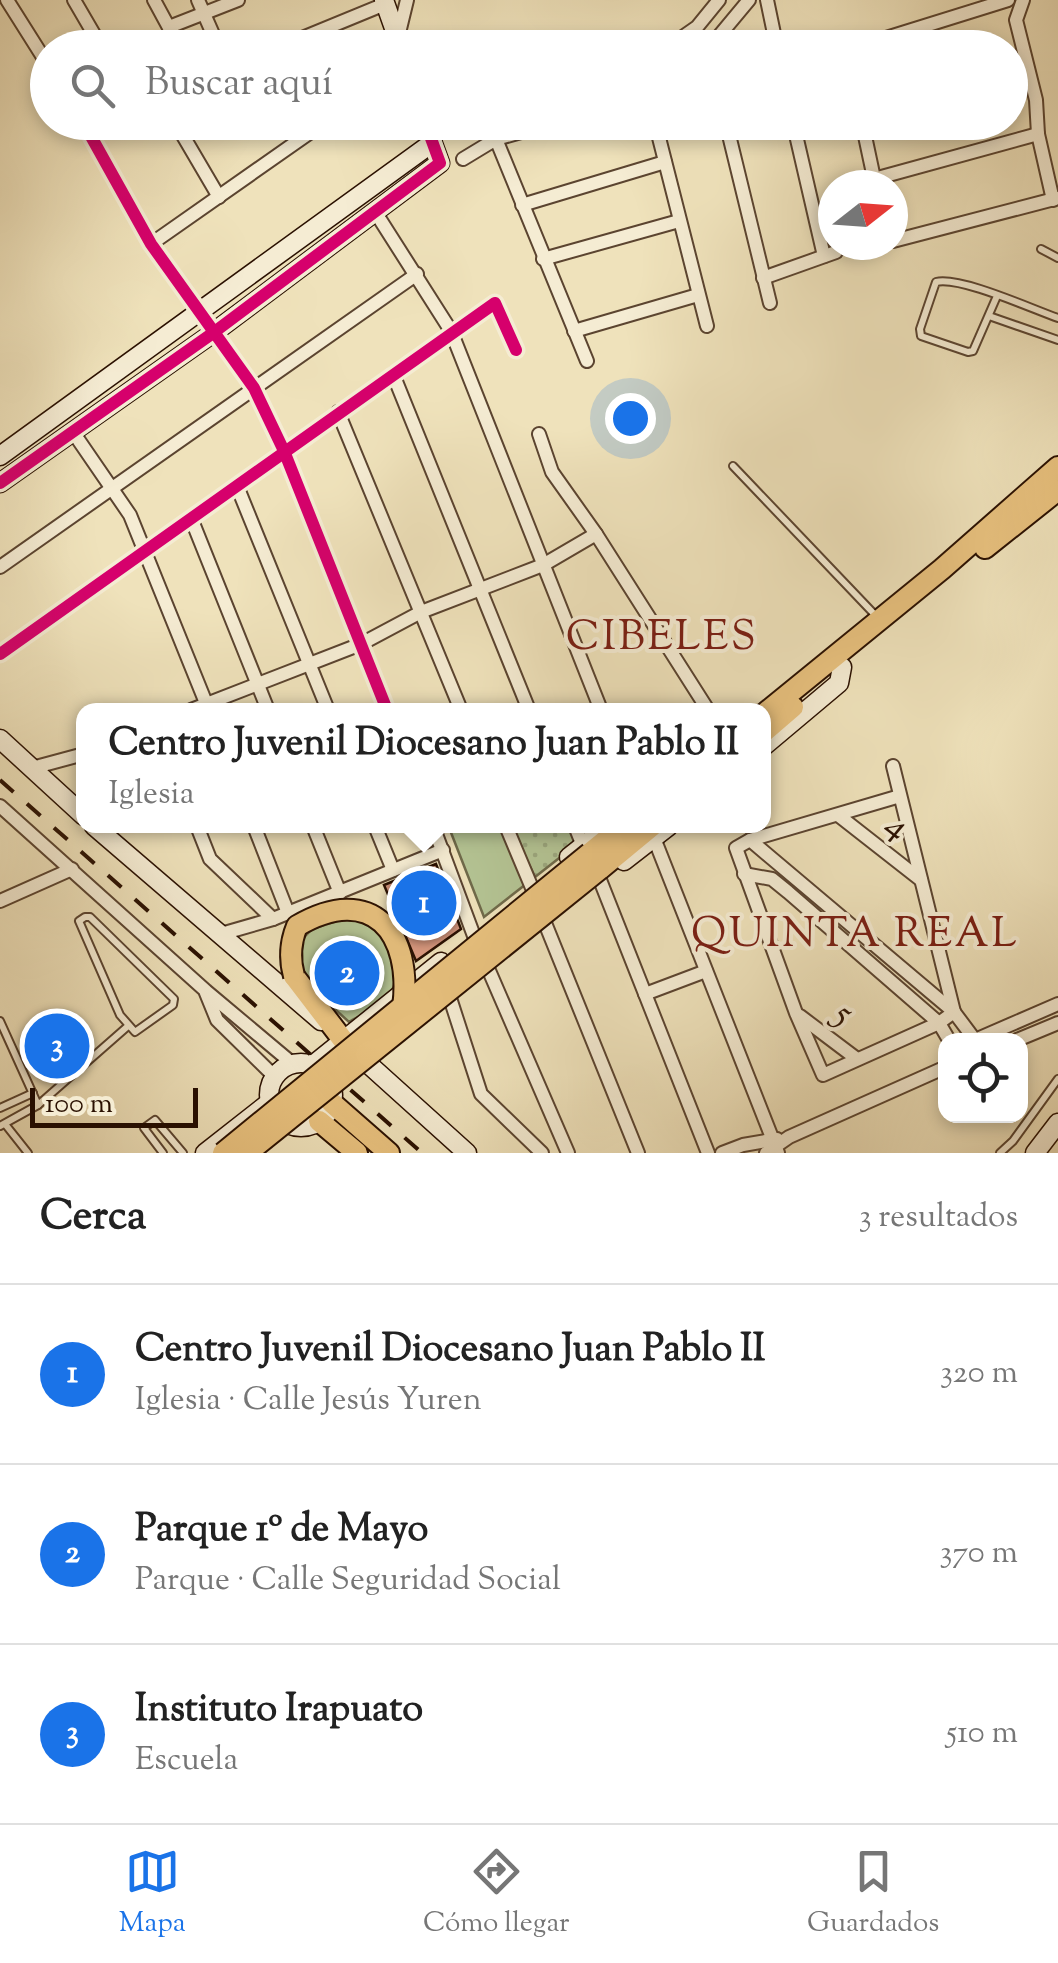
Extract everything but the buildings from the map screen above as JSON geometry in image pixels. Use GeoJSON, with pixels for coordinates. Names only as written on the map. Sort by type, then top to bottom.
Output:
{"type":"FeatureCollection","features":[{"type":"Feature","properties":{"kind":"main road"},"geometry":{"type":"LineString","coordinates":[[771,726],[976,548],[1058,467]]}},
{"type":"Feature","properties":{"kind":"main road"},"geometry":{"type":"LineString","coordinates":[[771,708],[880,619],[1058,490]]}},
{"type":"Feature","properties":{"kind":"main road"},"geometry":{"type":"LineString","coordinates":[[253,1152],[593,862],[618,833]]}},
{"type":"Feature","properties":{"kind":"main road"},"geometry":{"type":"LineString","coordinates":[[223,1153],[593,862],[651,833]]}},
{"type":"Feature","properties":{"kind":"main road"},"geometry":{"type":"LineString","coordinates":[[343,1040],[294,976],[290,961],[297,926],[330,910],[360,910],[385,924],[406,964],[403,1008]]}},
{"type":"Feature","properties":{"kind":"main road"},"geometry":{"type":"LineString","coordinates":[[332,1096],[389,1153]]}},
{"type":"Feature","properties":{"kind":"main road"},"geometry":{"type":"LineString","coordinates":[[319,1122],[357,1153]]}},
{"type":"Feature","properties":{"kind":"street"},"geometry":{"type":"LineString","coordinates":[[7,0],[30,36]]}},
{"type":"Feature","properties":{"kind":"street"},"geometry":{"type":"LineString","coordinates":[[74,0],[92,30]]}},
{"type":"Feature","properties":{"kind":"street"},"geometry":{"type":"LineString","coordinates":[[154,0],[171,30]]}},
{"type":"Feature","properties":{"kind":"street"},"geometry":{"type":"LineString","coordinates":[[170,27],[201,6],[238,0]]}},
{"type":"Feature","properties":{"kind":"street"},"geometry":{"type":"LineString","coordinates":[[401,30],[407,0]]}},
{"type":"Feature","properties":{"kind":"street"},"geometry":{"type":"LineString","coordinates":[[692,30],[719,0]]}},
{"type":"Feature","properties":{"kind":"street"},"geometry":{"type":"LineString","coordinates":[[724,30],[750,0]]}},
{"type":"Feature","properties":{"kind":"street"},"geometry":{"type":"LineString","coordinates":[[767,0],[773,30]]}},
{"type":"Feature","properties":{"kind":"street"},"geometry":{"type":"LineString","coordinates":[[912,30],[1008,0]]}},
{"type":"Feature","properties":{"kind":"street"},"geometry":{"type":"LineString","coordinates":[[1018,30],[1016,20],[1023,0]]}},
{"type":"Feature","properties":{"kind":"street"},"geometry":{"type":"LineString","coordinates":[[319,30],[384,2],[394,30]]}},
{"type":"Feature","properties":{"kind":"street"},"geometry":{"type":"LineString","coordinates":[[201,6],[211,30]]}},
{"type":"Feature","properties":{"kind":"street"},"geometry":{"type":"LineString","coordinates":[[908,237],[1055,199],[1038,134],[1036,100],[1028,71]]}},
{"type":"Feature","properties":{"kind":"street"},"geometry":{"type":"LineString","coordinates":[[1028,137],[1038,134]]}},
{"type":"Feature","properties":{"kind":"street"},"geometry":{"type":"LineString","coordinates":[[96,140],[151,244],[254,388],[284,451],[385,703]]}},
{"type":"Feature","properties":{"kind":"street"},"geometry":{"type":"LineString","coordinates":[[185,140],[218,196]]}},
{"type":"Feature","properties":{"kind":"street"},"geometry":{"type":"LineString","coordinates":[[151,244],[299,140]]}},
{"type":"Feature","properties":{"kind":"street"},"geometry":{"type":"LineString","coordinates":[[0,483],[213,333],[440,163],[431,140]]}},
{"type":"Feature","properties":{"kind":"street"},"geometry":{"type":"LineString","coordinates":[[463,159],[494,140]]}},
{"type":"Feature","properties":{"kind":"street"},"geometry":{"type":"LineString","coordinates":[[496,140],[588,361]]}},
{"type":"Feature","properties":{"kind":"street"},"geometry":{"type":"LineString","coordinates":[[660,140],[707,326]]}},
{"type":"Feature","properties":{"kind":"street"},"geometry":{"type":"LineString","coordinates":[[730,140],[770,303]]}},
{"type":"Feature","properties":{"kind":"street"},"geometry":{"type":"LineString","coordinates":[[763,278],[831,254],[799,140]]}},
{"type":"Feature","properties":{"kind":"street"},"geometry":{"type":"LineString","coordinates":[[866,140],[872,170]]}},
{"type":"Feature","properties":{"kind":"street"},"geometry":{"type":"LineString","coordinates":[[908,172],[1018,140]]}},
{"type":"Feature","properties":{"kind":"street"},"geometry":{"type":"LineString","coordinates":[[0,456],[432,143]]}},
{"type":"Feature","properties":{"kind":"street"},"geometry":{"type":"LineString","coordinates":[[522,204],[665,162]]}},
{"type":"Feature","properties":{"kind":"street"},"geometry":{"type":"LineString","coordinates":[[374,210],[452,331],[598,703]]}},
{"type":"Feature","properties":{"kind":"street"},"geometry":{"type":"LineString","coordinates":[[544,259],[679,221]]}},
{"type":"Feature","properties":{"kind":"street"},"geometry":{"type":"LineString","coordinates":[[0,566],[416,274]]}},
{"type":"Feature","properties":{"kind":"street"},"geometry":{"type":"LineString","coordinates":[[574,331],[698,296]]}},
{"type":"Feature","properties":{"kind":"street"},"geometry":{"type":"LineString","coordinates":[[0,654],[496,303],[516,350]]}},
{"type":"Feature","properties":{"kind":"street"},"geometry":{"type":"LineString","coordinates":[[394,374],[526,703]]}},
{"type":"Feature","properties":{"kind":"street"},"geometry":{"type":"LineString","coordinates":[[338,412],[457,703]]}},
{"type":"Feature","properties":{"kind":"street"},"geometry":{"type":"LineString","coordinates":[[73,432],[130,516],[206,703]]}},
{"type":"Feature","properties":{"kind":"street"},"geometry":{"type":"LineString","coordinates":[[539,434],[552,472],[708,703]]}},
{"type":"Feature","properties":{"kind":"street"},"geometry":{"type":"LineString","coordinates":[[237,486],[325,703]]}},
{"type":"Feature","properties":{"kind":"street"},"geometry":{"type":"LineString","coordinates":[[191,518],[265,703]]}},
{"type":"Feature","properties":{"kind":"street"},"geometry":{"type":"LineString","coordinates":[[217,703],[361,644],[422,612],[543,565],[596,534]]}},
{"type":"Feature","properties":{"kind":"street"},"geometry":{"type":"LineString","coordinates":[[771,740],[838,683],[842,667]]}},
{"type":"Feature","properties":{"kind":"street"},"geometry":{"type":"LineString","coordinates":[[0,739],[76,809]]}},
{"type":"Feature","properties":{"kind":"street"},"geometry":{"type":"LineString","coordinates":[[32,768],[76,756]]}},
{"type":"Feature","properties":{"kind":"street"},"geometry":{"type":"LineString","coordinates":[[892,766],[954,1012]]}},
{"type":"Feature","properties":{"kind":"street"},"geometry":{"type":"LineString","coordinates":[[900,796],[750,840],[736,848],[796,1013],[823,1075],[954,1012]]}},
{"type":"Feature","properties":{"kind":"street"},"geometry":{"type":"LineString","coordinates":[[0,806],[293,1064]]}},
{"type":"Feature","properties":{"kind":"street","name":"4"},"geometry":{"type":"LineString","coordinates":[[838,814],[922,880]]}},
{"type":"Feature","properties":{"kind":"street"},"geometry":{"type":"LineString","coordinates":[[102,833],[343,1040],[466,1153]]}},
{"type":"Feature","properties":{"kind":"street"},"geometry":{"type":"LineString","coordinates":[[200,833],[210,859],[273,919]]}},
{"type":"Feature","properties":{"kind":"street"},"geometry":{"type":"LineString","coordinates":[[257,833],[288,913]]}},
{"type":"Feature","properties":{"kind":"street"},"geometry":{"type":"LineString","coordinates":[[316,833],[340,892]]}},
{"type":"Feature","properties":{"kind":"street"},"geometry":{"type":"LineString","coordinates":[[378,833],[393,870]]}},
{"type":"Feature","properties":{"kind":"street"},"geometry":{"type":"LineString","coordinates":[[437,833],[474,936],[568,1153]]}},
{"type":"Feature","properties":{"kind":"street"},"geometry":{"type":"LineString","coordinates":[[509,833],[532,888]]}},
{"type":"Feature","properties":{"kind":"street"},"geometry":{"type":"LineString","coordinates":[[578,833],[593,862],[708,1153]]}},
{"type":"Feature","properties":{"kind":"street"},"geometry":{"type":"LineString","coordinates":[[332,1096],[326,1075],[313,1065],[293,1064],[274,1076],[269,1093],[274,1112],[290,1125],[304,1127],[319,1122],[332,1096],[367,1064],[544,924],[593,862],[605,833]]}},
{"type":"Feature","properties":{"kind":"street"},"geometry":{"type":"LineString","coordinates":[[653,833],[773,1148]]}},
{"type":"Feature","properties":{"kind":"street"},"geometry":{"type":"LineString","coordinates":[[750,840],[954,1012],[970,1033]]}},
{"type":"Feature","properties":{"kind":"street"},"geometry":{"type":"LineString","coordinates":[[221,934],[273,919],[444,850]]}},
{"type":"Feature","properties":{"kind":"street"},"geometry":{"type":"LineString","coordinates":[[313,1065],[532,888],[593,862]]}},
{"type":"Feature","properties":{"kind":"street"},"geometry":{"type":"LineString","coordinates":[[0,901],[72,869]]}},
{"type":"Feature","properties":{"kind":"street"},"geometry":{"type":"LineString","coordinates":[[744,874],[772,879],[938,1023],[944,1033]]}},
{"type":"Feature","properties":{"kind":"street"},"geometry":{"type":"LineString","coordinates":[[544,924],[638,1153]]}},
{"type":"Feature","properties":{"kind":"street"},"geometry":{"type":"LineString","coordinates":[[848,944],[860,932]]}},
{"type":"Feature","properties":{"kind":"street"},"geometry":{"type":"LineString","coordinates":[[646,994],[706,971]]}},
{"type":"Feature","properties":{"kind":"street"},"geometry":{"type":"LineString","coordinates":[[206,991],[217,1020],[274,1076]]}},
{"type":"Feature","properties":{"kind":"street"},"geometry":{"type":"LineString","coordinates":[[450,998],[481,1094],[542,1153]]}},
{"type":"Feature","properties":{"kind":"street"},"geometry":{"type":"LineString","coordinates":[[991,1033],[1058,1004]]}},
{"type":"Feature","properties":{"kind":"street","name":"5"},"geometry":{"type":"LineString","coordinates":[[796,1013],[857,1060]]}},
{"type":"Feature","properties":{"kind":"street"},"geometry":{"type":"LineString","coordinates":[[1028,1035],[1058,1023]]}},
{"type":"Feature","properties":{"kind":"street"},"geometry":{"type":"LineString","coordinates":[[722,1153],[773,1148],[938,1069]]}},
{"type":"Feature","properties":{"kind":"street"},"geometry":{"type":"LineString","coordinates":[[205,1153],[270,1102]]}},
{"type":"Feature","properties":{"kind":"street"},"geometry":{"type":"LineString","coordinates":[[1035,1153],[1058,1123]]}},
{"type":"Feature","properties":{"kind":"street"},"geometry":{"type":"LineString","coordinates":[[237,1128],[251,1134],[253,1152],[290,1125]]}},
{"type":"Feature","properties":{"kind":"lane"},"geometry":{"type":"LineString","coordinates":[[1041,250],[1058,258]]}},
{"type":"Feature","properties":{"kind":"lane"},"geometry":{"type":"LineString","coordinates":[[998,296],[974,351],[921,336],[920,329],[939,280],[961,283],[998,296],[1058,318]]}},
{"type":"Feature","properties":{"kind":"lane"},"geometry":{"type":"LineString","coordinates":[[989,316],[1058,340]]}},
{"type":"Feature","properties":{"kind":"lane"},"geometry":{"type":"LineString","coordinates":[[733,466],[880,619]]}},
{"type":"Feature","properties":{"kind":"lane"},"geometry":{"type":"LineString","coordinates":[[85,917],[90,917],[174,1000],[173,1005],[135,1032],[129,1026],[120,1016],[80,921],[85,917]]}},
{"type":"Feature","properties":{"kind":"lane"},"geometry":{"type":"LineString","coordinates":[[0,1021],[38,1105]]}},
{"type":"Feature","properties":{"kind":"lane"},"geometry":{"type":"LineString","coordinates":[[28,1153],[2,1125],[38,1105],[129,1026]]}},
{"type":"Feature","properties":{"kind":"lane"},"geometry":{"type":"LineString","coordinates":[[1003,1152],[1058,1079]]}},
{"type":"Feature","properties":{"kind":"lane"},"geometry":{"type":"LineString","coordinates":[[0,1108],[32,1093]]}},
{"type":"Feature","properties":{"kind":"lane"},"geometry":{"type":"LineString","coordinates":[[13,1103],[19,1116]]}},
{"type":"Feature","properties":{"kind":"lane"},"geometry":{"type":"LineString","coordinates":[[163,1153],[144,1128],[156,1120],[183,1153]]}},
{"type":"Feature","properties":{"kind":"green space"},"geometry":{"type":"Polygon","coordinates":[[[451,833],[505,833],[526,884],[484,917],[451,833]]]}},
{"type":"Feature","properties":{"kind":"green space"},"geometry":{"type":"Polygon","coordinates":[[[514,833],[573,833],[577,844],[535,877],[514,833]]]}},
{"type":"Feature","properties":{"kind":"green space"},"geometry":{"type":"Polygon","coordinates":[[[346,918],[369,926],[380,935],[394,957],[396,970],[389,995],[349,1022],[301,978],[299,942],[312,929],[346,918]]]}},
{"type":"Feature","properties":{"kind":"railway"},"geometry":{"type":"LineString","coordinates":[[0,780],[422,1153]]}},
{"type":"Feature","properties":{"kind":"cycle path"},"geometry":{"type":"LineString","coordinates":[[93,140],[151,244],[254,388],[284,451],[384,703]]}},
{"type":"Feature","properties":{"kind":"cycle path"},"geometry":{"type":"LineString","coordinates":[[0,483],[213,333],[440,163],[432,140]]}},
{"type":"Feature","properties":{"kind":"cycle path"},"geometry":{"type":"LineString","coordinates":[[0,654],[495,303],[516,350]]}},
{"type":"Feature","properties":{"kind":"place","name":"Centro Juvenil Diocesano Juan Pablo II"},"geometry":{"type":"Point","coordinates":[424,903]}},
{"type":"Feature","properties":{"kind":"place","name":"Parque 1º de Mayo"},"geometry":{"type":"Point","coordinates":[347,973]}},
{"type":"Feature","properties":{"kind":"place","name":"Instituto Irapuato"},"geometry":{"type":"Point","coordinates":[57,1046]}},
{"type":"Feature","properties":{"kind":"district","name":"CIBELES"},"geometry":{"type":"Point","coordinates":[662,634]}},
{"type":"Feature","properties":{"kind":"district","name":"QUINTA REAL"},"geometry":{"type":"Point","coordinates":[855,931]}}]}
